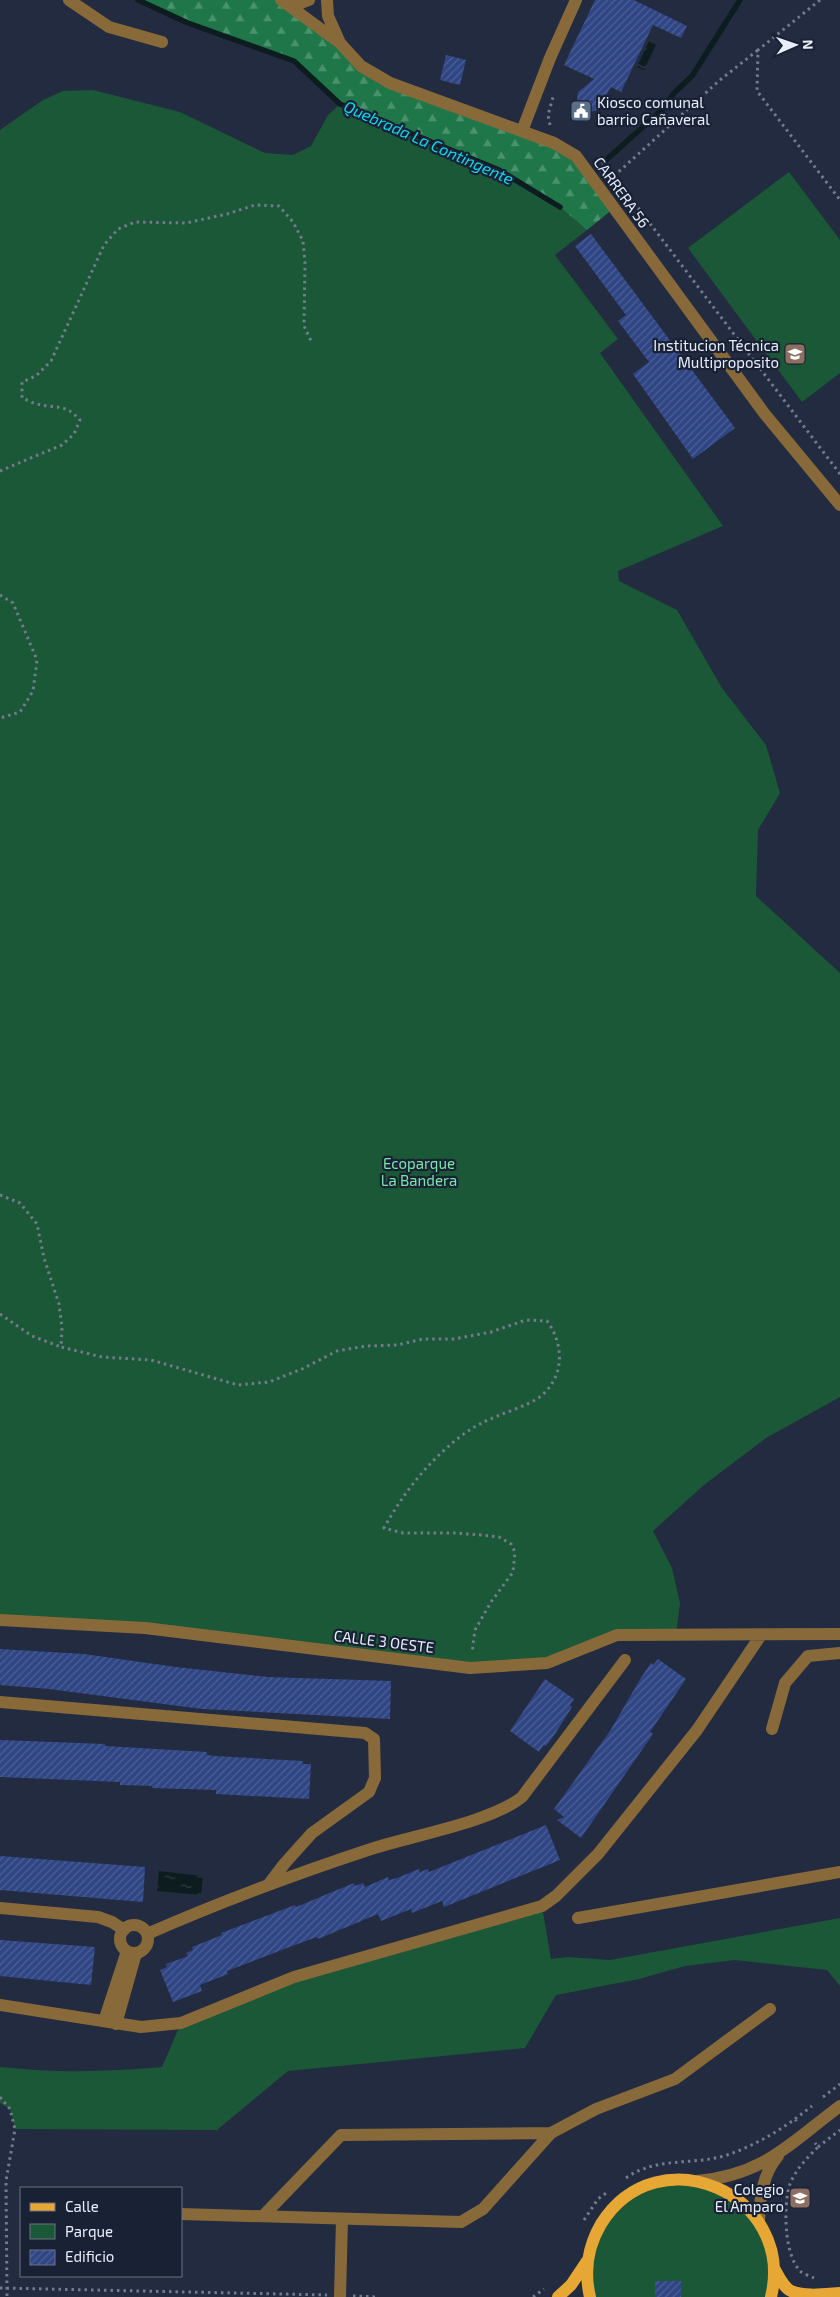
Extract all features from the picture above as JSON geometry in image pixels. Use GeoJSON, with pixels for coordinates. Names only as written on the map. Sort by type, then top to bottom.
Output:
{"type":"FeatureCollection","features":[{"type":"Feature","properties":{"kind":"main road"},"geometry":{"type":"LineString","coordinates":[[558,2297],[571,2285],[588,2258],[596,2233],[605,2218],[630,2194],[662,2181],[680,2179],[697,2180],[715,2186],[732,2195],[747,2207],[759,2222],[771,2249],[774,2268],[771,2297]]}},
{"type":"Feature","properties":{"kind":"main road"},"geometry":{"type":"LineString","coordinates":[[588,2258],[587,2277],[590,2297]]}},
{"type":"Feature","properties":{"kind":"main road"},"geometry":{"type":"LineString","coordinates":[[774,2268],[790,2291],[813,2294],[840,2294]]}},
{"type":"Feature","properties":{"kind":"street"},"geometry":{"type":"LineString","coordinates":[[69,0],[109,27],[162,42]]}},
{"type":"Feature","properties":{"kind":"street","name":"CARRERA 56"},"geometry":{"type":"LineString","coordinates":[[286,4],[309,0]]}},
{"type":"Feature","properties":{"kind":"street"},"geometry":{"type":"LineString","coordinates":[[327,0],[328,16],[340,43]]}},
{"type":"Feature","properties":{"kind":"street"},"geometry":{"type":"LineString","coordinates":[[522,131],[550,58],[576,0]]}},
{"type":"Feature","properties":{"kind":"street","name":"CARRERA 56"},"geometry":{"type":"LineString","coordinates":[[286,4],[340,43],[361,66],[390,82],[554,143],[576,156],[764,413],[840,505]]}},
{"type":"Feature","properties":{"kind":"street","name":"CALLE 3 OESTE"},"geometry":{"type":"LineString","coordinates":[[0,1620],[145,1628],[470,1668],[546,1664],[616,1635],[840,1634]]}},
{"type":"Feature","properties":{"kind":"street"},"geometry":{"type":"LineString","coordinates":[[0,2005],[141,2027],[181,2023],[294,1977],[542,1906],[556,1896],[598,1854],[697,1730],[761,1635]]}},
{"type":"Feature","properties":{"kind":"street"},"geometry":{"type":"LineString","coordinates":[[772,1729],[785,1683],[808,1656],[840,1653]]}},
{"type":"Feature","properties":{"kind":"street"},"geometry":{"type":"LineString","coordinates":[[147,1934],[269,1884],[372,1849],[477,1818],[514,1804],[522,1797],[625,1660]]}},
{"type":"Feature","properties":{"kind":"street"},"geometry":{"type":"LineString","coordinates":[[0,1702],[365,1733],[374,1739],[375,1778],[369,1792],[312,1833],[284,1863],[269,1884]]}},
{"type":"Feature","properties":{"kind":"street"},"geometry":{"type":"LineString","coordinates":[[578,1918],[840,1872]]}},
{"type":"Feature","properties":{"kind":"street"},"geometry":{"type":"LineString","coordinates":[[0,1908],[98,1916],[124,1930]]}},
{"type":"Feature","properties":{"kind":"street"},"geometry":{"type":"LineString","coordinates":[[110,2023],[132,1952],[146,1946],[147,1934],[143,1928],[137,1926],[124,1930]]}},
{"type":"Feature","properties":{"kind":"street"},"geometry":{"type":"LineString","coordinates":[[124,1930],[120,1941],[132,1952]]}},
{"type":"Feature","properties":{"kind":"street"},"geometry":{"type":"LineString","coordinates":[[182,2214],[461,2222],[484,2209],[550,2133],[596,2109],[675,2079],[770,2010]]}},
{"type":"Feature","properties":{"kind":"street"},"geometry":{"type":"LineString","coordinates":[[697,2180],[734,2176],[751,2170],[783,2150],[840,2106]]}},
{"type":"Feature","properties":{"kind":"street"},"geometry":{"type":"LineString","coordinates":[[263,2216],[341,2135],[550,2133]]}},
{"type":"Feature","properties":{"kind":"street"},"geometry":{"type":"LineString","coordinates":[[759,2222],[761,2190],[766,2176],[783,2150]]}},
{"type":"Feature","properties":{"kind":"street"},"geometry":{"type":"LineString","coordinates":[[340,2296],[342,2218]]}},
{"type":"Feature","properties":{"kind":"path"},"geometry":{"type":"LineString","coordinates":[[614,176],[720,80],[820,0]]}},
{"type":"Feature","properties":{"kind":"path"},"geometry":{"type":"LineString","coordinates":[[758,50],[757,91],[840,200]]}},
{"type":"Feature","properties":{"kind":"path"},"geometry":{"type":"LineString","coordinates":[[555,90],[548,115],[550,127],[556,130]]}},
{"type":"Feature","properties":{"kind":"path"},"geometry":{"type":"LineString","coordinates":[[593,151],[840,474]]}},
{"type":"Feature","properties":{"kind":"path"},"geometry":{"type":"LineString","coordinates":[[0,471],[62,445],[74,434],[80,420],[72,410],[54,405],[38,404],[22,398],[22,382],[36,376],[51,361],[104,245],[118,229],[135,222],[186,222],[255,206],[279,206],[293,222],[303,241],[305,262],[304,326],[312,343]]}},
{"type":"Feature","properties":{"kind":"path"},"geometry":{"type":"LineString","coordinates":[[0,595],[13,603],[37,660],[33,691],[20,712],[0,718]]}},
{"type":"Feature","properties":{"kind":"path"},"geometry":{"type":"LineString","coordinates":[[0,1194],[20,1204],[37,1224],[44,1258],[59,1304],[62,1328],[61,1347]]}},
{"type":"Feature","properties":{"kind":"path"},"geometry":{"type":"LineString","coordinates":[[0,1314],[32,1336],[61,1347],[102,1357],[151,1360],[238,1385],[269,1382],[337,1350],[366,1346],[396,1345],[423,1339],[454,1339],[491,1332],[526,1320],[547,1321],[554,1331],[560,1350],[559,1368],[552,1384],[540,1396],[480,1423],[450,1445],[410,1486],[384,1528],[403,1533],[481,1535],[499,1538],[511,1544],[515,1552],[513,1572],[491,1602],[475,1630],[470,1668]]}},
{"type":"Feature","properties":{"kind":"path"},"geometry":{"type":"LineString","coordinates":[[0,2097],[10,2108],[15,2129],[6,2181],[7,2297]]}},
{"type":"Feature","properties":{"kind":"path"},"geometry":{"type":"LineString","coordinates":[[726,2155],[770,2136],[795,2119],[818,2147]]}},
{"type":"Feature","properties":{"kind":"path"},"geometry":{"type":"LineString","coordinates":[[822,2277],[813,2278],[800,2271],[792,2256],[786,2222],[786,2202],[791,2183],[800,2166],[818,2147],[840,2130]]}},
{"type":"Feature","properties":{"kind":"path"},"geometry":{"type":"LineString","coordinates":[[0,2288],[378,2297]]}},
{"type":"Feature","properties":{"kind":"green space"},"geometry":{"type":"Polygon","coordinates":[[[138,0],[281,0],[361,66],[576,156],[613,209],[587,230],[560,207],[499,170],[340,104],[294,61],[188,23],[138,0]]]}},
{"type":"Feature","properties":{"kind":"green space","name":"Ecoparque La Bandera"},"geometry":{"type":"Polygon","coordinates":[[[93,90],[180,112],[265,153],[293,155],[311,146],[328,115],[340,104],[499,170],[560,207],[587,230],[555,255],[618,339],[600,353],[723,526],[618,571],[619,581],[677,610],[722,688],[766,745],[780,793],[758,830],[756,896],[840,973],[840,1397],[766,1438],[704,1485],[653,1531],[672,1568],[680,1603],[676,1635],[617,1635],[547,1663],[470,1668],[145,1628],[0,1620],[0,130],[43,100],[63,91],[93,90]]]}},
{"type":"Feature","properties":{"kind":"green space"},"geometry":{"type":"Polygon","coordinates":[[[789,172],[840,240],[840,373],[802,402],[688,248],[789,172]]]}},
{"type":"Feature","properties":{"kind":"green space"},"geometry":{"type":"Polygon","coordinates":[[[542,1906],[551,1959],[568,1957],[610,1960],[840,1918],[840,1986],[827,1970],[735,1960],[685,1966],[639,1979],[556,1995],[525,2048],[288,2071],[217,2130],[15,2129],[10,2109],[0,2103],[0,2067],[81,2071],[162,2067],[181,2023],[294,1977],[542,1906]]]}},
{"type":"Feature","properties":{"kind":"green space"},"geometry":{"type":"Polygon","coordinates":[[[645,2186],[715,2186],[764,2230],[771,2297],[590,2297],[596,2233],[645,2186]]]}},
{"type":"Feature","properties":{"kind":"water"},"geometry":{"type":"Polygon","coordinates":[[[649,41],[656,45],[644,70],[637,67],[649,41]]]}},
{"type":"Feature","properties":{"kind":"water"},"geometry":{"type":"Polygon","coordinates":[[[159,1871],[203,1876],[201,1895],[157,1891],[159,1871]]]}},
{"type":"Feature","properties":{"kind":"building"},"geometry":{"type":"Polygon","coordinates":[[[595,0],[634,0],[687,26],[681,38],[653,25],[621,92],[611,87],[598,110],[589,112],[581,109],[577,101],[578,92],[594,79],[564,65],[595,0]]]}},
{"type":"Feature","properties":{"kind":"building"},"geometry":{"type":"Polygon","coordinates":[[[446,55],[466,60],[460,85],[440,80],[446,55]]]}},
{"type":"Feature","properties":{"kind":"building"},"geometry":{"type":"Polygon","coordinates":[[[591,234],[735,428],[693,459],[633,374],[649,362],[618,321],[626,315],[575,246],[591,234]]]}},
{"type":"Feature","properties":{"kind":"building"},"geometry":{"type":"Polygon","coordinates":[[[0,1649],[84,1654],[268,1677],[391,1681],[390,1719],[202,1709],[49,1689],[0,1685],[0,1649]]]}},
{"type":"Feature","properties":{"kind":"building"},"geometry":{"type":"Polygon","coordinates":[[[658,1659],[686,1679],[650,1732],[653,1734],[581,1838],[557,1820],[564,1817],[554,1809],[610,1731],[651,1663],[653,1665],[658,1659]]]}},
{"type":"Feature","properties":{"kind":"building"},"geometry":{"type":"Polygon","coordinates":[[[545,1679],[574,1699],[570,1705],[572,1707],[555,1734],[539,1752],[510,1731],[545,1679]]]}},
{"type":"Feature","properties":{"kind":"building"},"geometry":{"type":"Polygon","coordinates":[[[0,1740],[105,1744],[105,1746],[207,1752],[207,1755],[215,1756],[303,1761],[303,1764],[311,1764],[309,1799],[216,1794],[216,1790],[152,1788],[152,1786],[120,1785],[120,1782],[0,1777],[0,1740]]]}},
{"type":"Feature","properties":{"kind":"building"},"geometry":{"type":"Polygon","coordinates":[[[546,1825],[560,1860],[444,1907],[442,1901],[412,1913],[411,1909],[381,1921],[378,1914],[318,1939],[317,1937],[227,1971],[228,1974],[200,1985],[202,1991],[173,2002],[160,1970],[167,1967],[166,1964],[188,1956],[186,1953],[193,1950],[192,1947],[222,1935],[221,1933],[295,1905],[296,1907],[354,1883],[355,1886],[363,1883],[365,1887],[388,1877],[389,1880],[397,1878],[419,1869],[420,1872],[428,1869],[429,1872],[546,1825]]]}},
{"type":"Feature","properties":{"kind":"building"},"geometry":{"type":"Polygon","coordinates":[[[0,1856],[145,1867],[143,1902],[0,1890],[0,1856]]]}},
{"type":"Feature","properties":{"kind":"building"},"geometry":{"type":"Polygon","coordinates":[[[0,1940],[95,1947],[91,1985],[0,1976],[0,1940]]]}},
{"type":"Feature","properties":{"kind":"building"},"geometry":{"type":"Polygon","coordinates":[[[655,2281],[681,2281],[681,2297],[655,2297],[655,2281]]]}},
{"type":"Feature","properties":{"kind":"waterway","name":"Quebrada La Contingente"},"geometry":{"type":"LineString","coordinates":[[138,0],[188,23],[294,61],[340,104],[499,170],[560,207]]}},
{"type":"Feature","properties":{"kind":"waterway","name":"Quebrada La Contingente"},"geometry":{"type":"LineString","coordinates":[[607,159],[662,110],[674,93],[692,76],[740,0]]}},
{"type":"Feature","properties":{"kind":"place","name":"Kiosco comunal barrio Cañaveral"},"geometry":{"type":"Point","coordinates":[581,111]}},
{"type":"Feature","properties":{"kind":"place","name":"Institucion Técnica Multiproposito"},"geometry":{"type":"Point","coordinates":[795,354]}},
{"type":"Feature","properties":{"kind":"place","name":"Colegio El Amparo"},"geometry":{"type":"Point","coordinates":[800,2198]}}]}
